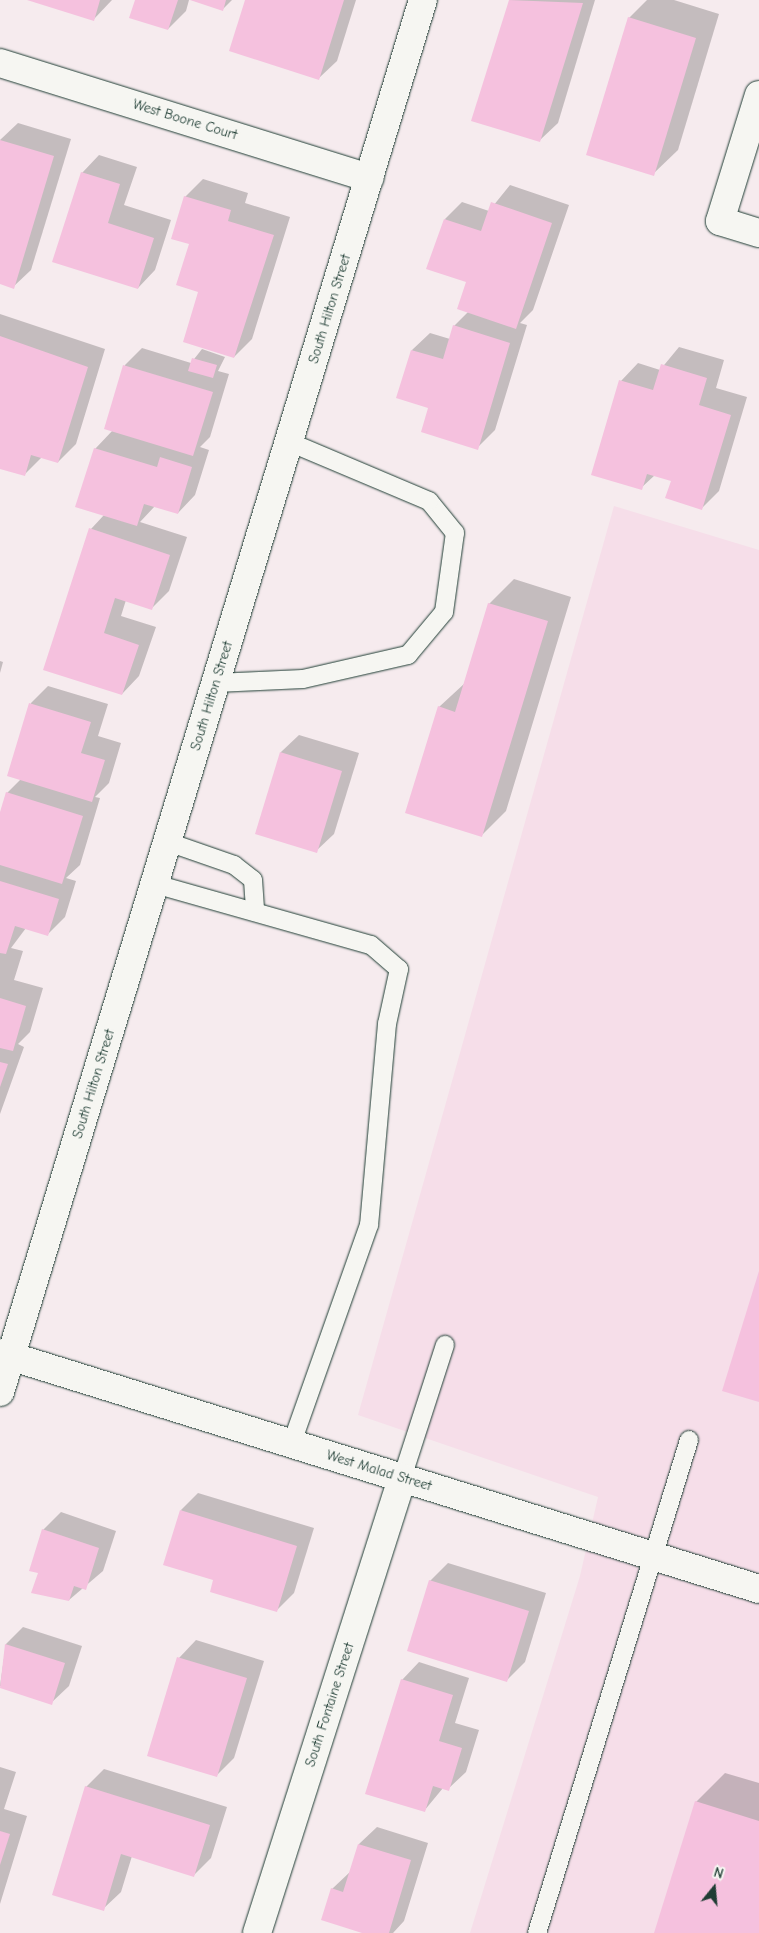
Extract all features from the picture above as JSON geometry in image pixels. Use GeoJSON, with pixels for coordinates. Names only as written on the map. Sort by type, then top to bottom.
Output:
{"type":"FeatureCollection","features":[{"type":"Feature","properties":{"kind":"street","name":"South Hilton Street"},"geometry":{"type":"LineString","coordinates":[[0,1392],[6,1354],[168,842],[423,0]]}},
{"type":"Feature","properties":{"kind":"street","name":"West Boone Court"},"geometry":{"type":"LineString","coordinates":[[0,63],[370,178]]}},
{"type":"Feature","properties":{"kind":"street"},"geometry":{"type":"LineString","coordinates":[[759,95],[720,222],[759,233]]}},
{"type":"Feature","properties":{"kind":"street","name":"West Malad Street"},"geometry":{"type":"LineString","coordinates":[[6,1354],[759,1589]]}},
{"type":"Feature","properties":{"kind":"street","name":"South Fontaine Street"},"geometry":{"type":"LineString","coordinates":[[257,1933],[402,1478]]}},
{"type":"Feature","properties":{"kind":"lane"},"geometry":{"type":"LineString","coordinates":[[216,683],[303,679],[408,655],[444,612],[454,533],[429,501],[290,442]]}},
{"type":"Feature","properties":{"kind":"lane"},"geometry":{"type":"LineString","coordinates":[[168,842],[240,870],[253,880],[255,912]]}},
{"type":"Feature","properties":{"kind":"lane"},"geometry":{"type":"LineString","coordinates":[[155,884],[371,945],[398,970],[386,1024],[369,1225],[292,1443]]}},
{"type":"Feature","properties":{"kind":"lane"},"geometry":{"type":"LineString","coordinates":[[402,1478],[445,1345]]}},
{"type":"Feature","properties":{"kind":"lane"},"geometry":{"type":"LineString","coordinates":[[537,1933],[689,1440]]}},
{"type":"Feature","properties":{"kind":"shaded area"},"geometry":{"type":"Polygon","coordinates":[[[614,506],[759,550],[759,1933],[470,1933],[580,1576],[598,1497],[358,1415],[614,506]]]}},
{"type":"Feature","properties":{"kind":"building"},"geometry":{"type":"Polygon","coordinates":[[[27,0],[100,0],[94,21],[27,0]]]}},
{"type":"Feature","properties":{"kind":"building"},"geometry":{"type":"Polygon","coordinates":[[[135,0],[178,0],[168,30],[129,18],[135,0]]]}},
{"type":"Feature","properties":{"kind":"building"},"geometry":{"type":"Polygon","coordinates":[[[190,0],[226,0],[223,11],[190,0]]]}},
{"type":"Feature","properties":{"kind":"building"},"geometry":{"type":"Polygon","coordinates":[[[245,0],[344,0],[319,80],[229,51],[245,0]]]}},
{"type":"Feature","properties":{"kind":"building"},"geometry":{"type":"Polygon","coordinates":[[[509,0],[583,3],[540,142],[471,121],[509,0]]]}},
{"type":"Feature","properties":{"kind":"building"},"geometry":{"type":"Polygon","coordinates":[[[628,17],[696,38],[654,176],[586,155],[628,17]]]}},
{"type":"Feature","properties":{"kind":"building"},"geometry":{"type":"Polygon","coordinates":[[[0,140],[54,156],[14,289],[0,284],[0,140]]]}},
{"type":"Feature","properties":{"kind":"building"},"geometry":{"type":"Polygon","coordinates":[[[81,172],[120,184],[108,223],[154,238],[138,289],[52,262],[81,172]]]}},
{"type":"Feature","properties":{"kind":"building"},"geometry":{"type":"Polygon","coordinates":[[[184,196],[231,210],[228,221],[274,235],[234,358],[183,342],[198,292],[176,285],[189,244],[171,239],[184,196]]]}},
{"type":"Feature","properties":{"kind":"building"},"geometry":{"type":"Polygon","coordinates":[[[491,202],[552,223],[516,329],[457,309],[466,282],[426,269],[444,219],[481,231],[491,202]]]}},
{"type":"Feature","properties":{"kind":"building"},"geometry":{"type":"Polygon","coordinates":[[[453,325],[510,343],[478,450],[421,432],[428,408],[396,398],[411,350],[443,359],[453,325]]]}},
{"type":"Feature","properties":{"kind":"building"},"geometry":{"type":"Polygon","coordinates":[[[0,336],[88,367],[58,463],[31,455],[25,476],[0,469],[0,336]]]}},
{"type":"Feature","properties":{"kind":"building"},"geometry":{"type":"Polygon","coordinates":[[[192,358],[217,365],[213,378],[188,371],[192,358]]]}},
{"type":"Feature","properties":{"kind":"building"},"geometry":{"type":"Polygon","coordinates":[[[661,364],[707,378],[699,405],[731,415],[702,510],[665,498],[671,481],[647,474],[642,490],[591,475],[619,380],[653,390],[661,364]]]}},
{"type":"Feature","properties":{"kind":"building"},"geometry":{"type":"Polygon","coordinates":[[[123,365],[213,392],[193,456],[104,429],[123,365]]]}},
{"type":"Feature","properties":{"kind":"building"},"geometry":{"type":"Polygon","coordinates":[[[94,448],[157,467],[160,457],[192,467],[178,514],[144,504],[137,526],[75,507],[94,448]]]}},
{"type":"Feature","properties":{"kind":"building"},"geometry":{"type":"Polygon","coordinates":[[[89,528],[170,555],[152,610],[115,598],[104,633],[139,645],[122,695],[43,670],[89,528]]]}},
{"type":"Feature","properties":{"kind":"building"},"geometry":{"type":"Polygon","coordinates":[[[488,603],[548,621],[482,837],[405,813],[438,706],[455,712],[488,603]]]}},
{"type":"Feature","properties":{"kind":"building"},"geometry":{"type":"Polygon","coordinates":[[[29,703],[91,722],[81,753],[105,760],[92,802],[7,776],[29,703]]]}},
{"type":"Feature","properties":{"kind":"building"},"geometry":{"type":"Polygon","coordinates":[[[280,752],[342,771],[317,853],[255,834],[280,752]]]}},
{"type":"Feature","properties":{"kind":"building"},"geometry":{"type":"Polygon","coordinates":[[[6,792],[83,816],[62,884],[0,865],[0,812],[6,792]]]}},
{"type":"Feature","properties":{"kind":"building"},"geometry":{"type":"Polygon","coordinates":[[[0,881],[59,899],[48,936],[15,926],[6,954],[0,953],[0,881]]]}},
{"type":"Feature","properties":{"kind":"building"},"geometry":{"type":"Polygon","coordinates":[[[0,998],[26,1006],[13,1051],[0,1048],[0,998]]]}},
{"type":"Feature","properties":{"kind":"building"},"geometry":{"type":"Polygon","coordinates":[[[0,1062],[8,1064],[0,1087],[0,1062]]]}},
{"type":"Feature","properties":{"kind":"building"},"geometry":{"type":"Polygon","coordinates":[[[759,1271],[759,1402],[722,1391],[759,1271]]]}},
{"type":"Feature","properties":{"kind":"building"},"geometry":{"type":"Polygon","coordinates":[[[180,1510],[297,1546],[277,1612],[210,1592],[213,1580],[163,1565],[180,1510]]]}},
{"type":"Feature","properties":{"kind":"building"},"geometry":{"type":"Polygon","coordinates":[[[42,1529],[99,1548],[86,1590],[74,1586],[69,1601],[31,1593],[38,1573],[29,1571],[42,1529]]]}},
{"type":"Feature","properties":{"kind":"building"},"geometry":{"type":"Polygon","coordinates":[[[429,1580],[529,1611],[507,1682],[407,1651],[429,1580]]]}},
{"type":"Feature","properties":{"kind":"building"},"geometry":{"type":"Polygon","coordinates":[[[5,1644],[65,1663],[52,1705],[0,1688],[5,1644]]]}},
{"type":"Feature","properties":{"kind":"building"},"geometry":{"type":"Polygon","coordinates":[[[177,1657],[247,1678],[217,1777],[147,1756],[177,1657]]]}},
{"type":"Feature","properties":{"kind":"building"},"geometry":{"type":"Polygon","coordinates":[[[401,1679],[453,1695],[439,1741],[462,1748],[449,1791],[433,1786],[425,1812],[365,1794],[401,1679]]]}},
{"type":"Feature","properties":{"kind":"building"},"geometry":{"type":"Polygon","coordinates":[[[85,1786],[210,1825],[194,1877],[121,1854],[104,1911],[52,1895],[85,1786]]]}},
{"type":"Feature","properties":{"kind":"building"},"geometry":{"type":"Polygon","coordinates":[[[695,1801],[759,1821],[759,1933],[654,1933],[695,1801]]]}},
{"type":"Feature","properties":{"kind":"building"},"geometry":{"type":"Polygon","coordinates":[[[0,1831],[10,1834],[0,1865],[0,1831]]]}},
{"type":"Feature","properties":{"kind":"building"},"geometry":{"type":"Polygon","coordinates":[[[358,1844],[411,1860],[389,1933],[362,1933],[321,1920],[331,1888],[343,1892],[358,1844]]]}}]}
